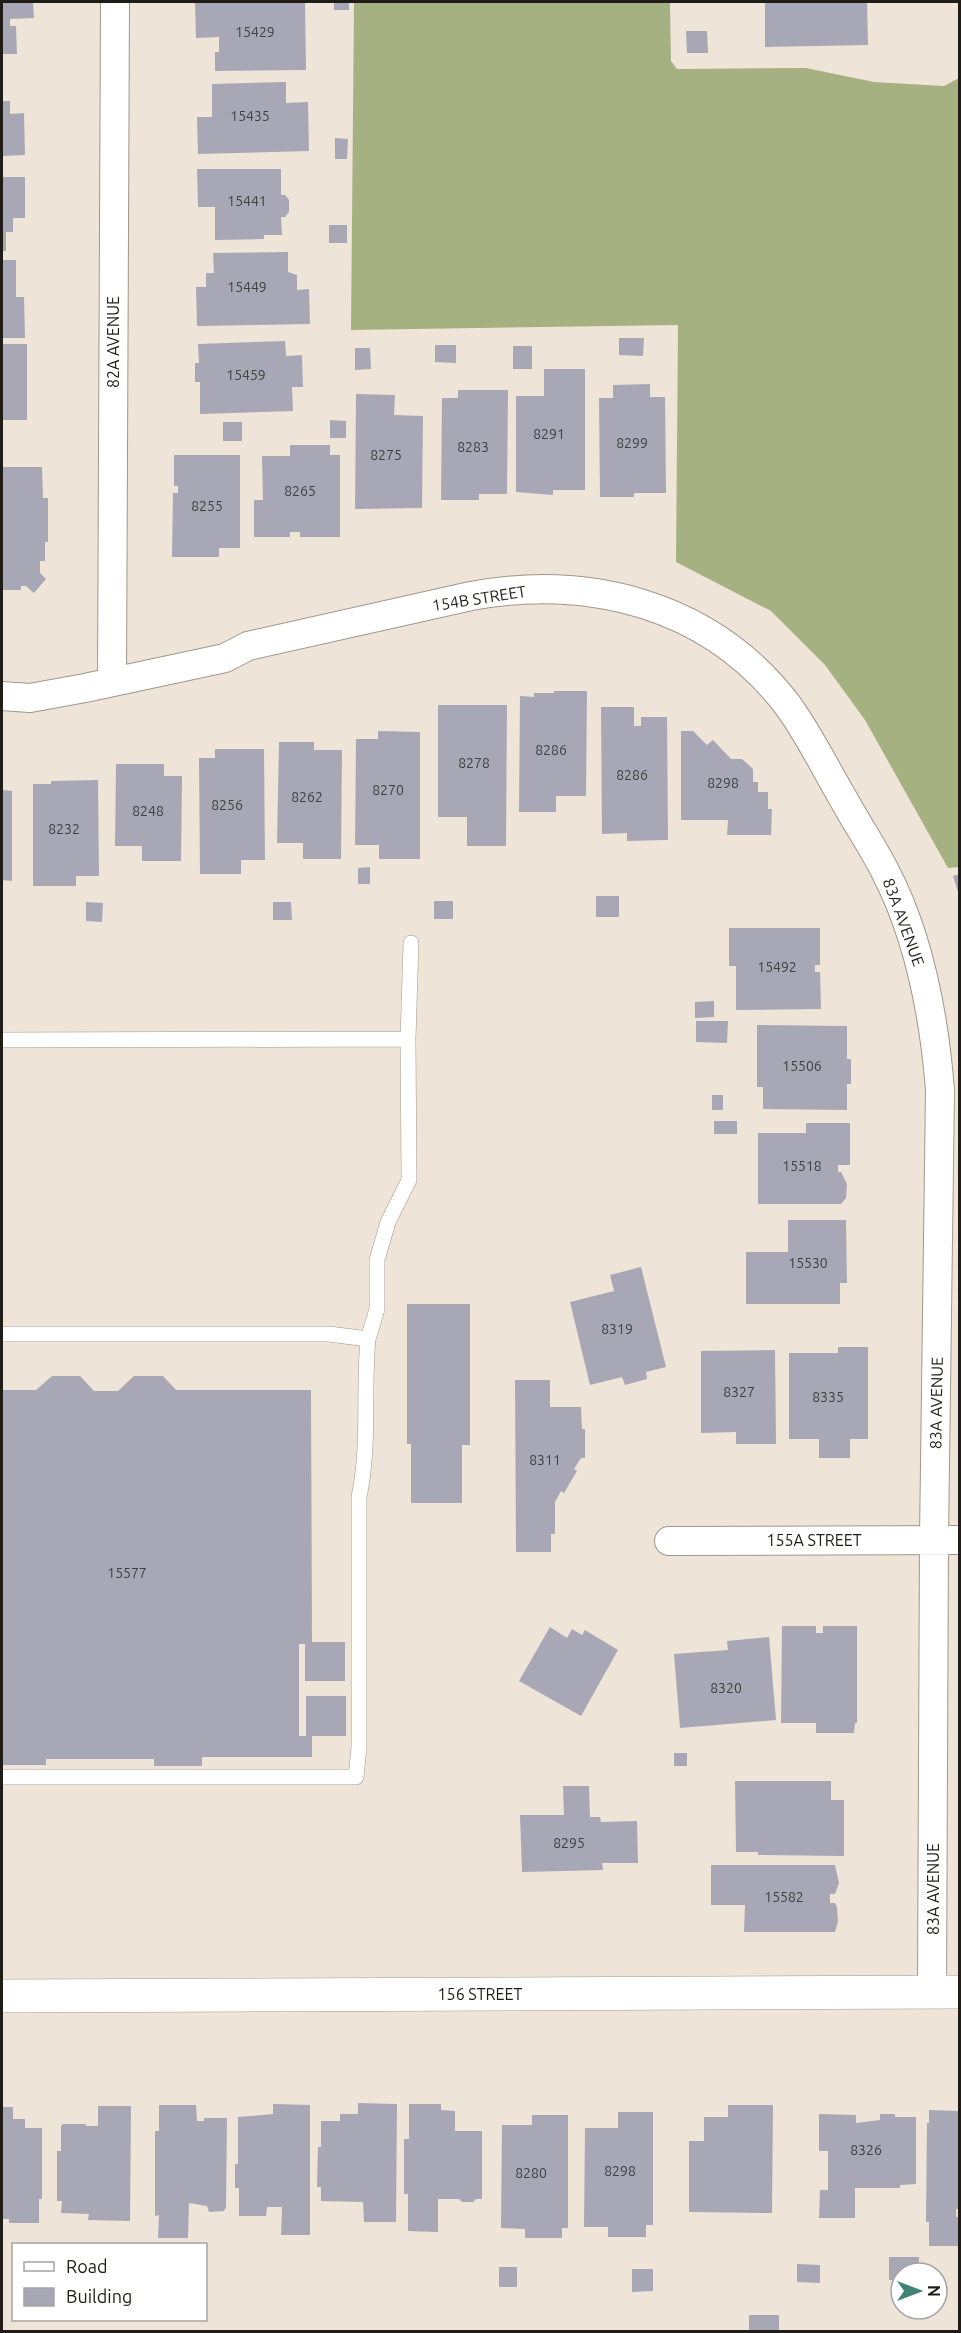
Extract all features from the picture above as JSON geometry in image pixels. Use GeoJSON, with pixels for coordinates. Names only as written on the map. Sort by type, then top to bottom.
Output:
{"type":"FeatureCollection","features":[{"type":"Feature","properties":{"kind":"street","name":"82A AVENUE"},"geometry":{"type":"LineString","coordinates":[[112,682],[115,2]]}},
{"type":"Feature","properties":{"kind":"street","name":"154B STREET"},"geometry":{"type":"LineString","coordinates":[[2,696],[30,698],[112,682],[225,658],[248,646],[495,592],[557,589],[616,596],[687,621],[725,643],[747,660],[791,711],[860,829]]}},
{"type":"Feature","properties":{"kind":"street","name":"83A AVENUE"},"geometry":{"type":"LineString","coordinates":[[860,829],[886,872],[919,960],[950,1090],[946,1540],[946,1992]]}},
{"type":"Feature","properties":{"kind":"street","name":"155A STREET"},"geometry":{"type":"LineString","coordinates":[[669,1541],[946,1540]]}},
{"type":"Feature","properties":{"kind":"street","name":"156 STREET"},"geometry":{"type":"LineString","coordinates":[[2,1996],[946,1992]]}},
{"type":"Feature","properties":{"kind":"lane"},"geometry":{"type":"LineString","coordinates":[[2,1777],[356,1777],[359,1747],[359,1497],[365,1468],[366,1362],[368,1339],[377,1309],[377,1260],[388,1222],[409,1180],[408,1039],[411,943]]}},
{"type":"Feature","properties":{"kind":"lane"},"geometry":{"type":"LineString","coordinates":[[2,1040],[408,1039]]}},
{"type":"Feature","properties":{"kind":"lane"},"geometry":{"type":"LineString","coordinates":[[2,1334],[330,1334],[368,1339]]}},
{"type":"Feature","properties":{"kind":"green space"},"geometry":{"type":"Polygon","coordinates":[[[354,2],[670,2],[671,61],[677,69],[806,68],[874,82],[944,86],[959,78],[959,867],[948,868],[865,720],[825,665],[771,611],[676,562],[678,325],[351,330],[354,2]]]}},
{"type":"Feature","properties":{"kind":"building"},"geometry":{"type":"Polygon","coordinates":[[[2,2],[33,2],[34,18],[10,19],[10,26],[16,26],[17,54],[2,54],[2,2]]]}},
{"type":"Feature","properties":{"kind":"building"},"geometry":{"type":"Polygon","coordinates":[[[195,2],[305,2],[306,70],[215,71],[215,52],[219,52],[219,37],[196,38],[195,2]]]}},
{"type":"Feature","properties":{"kind":"building"},"geometry":{"type":"Polygon","coordinates":[[[334,2],[349,2],[349,10],[334,10],[334,2]]]}},
{"type":"Feature","properties":{"kind":"building"},"geometry":{"type":"Polygon","coordinates":[[[765,2],[867,2],[868,45],[765,47],[765,2]]]}},
{"type":"Feature","properties":{"kind":"building"},"geometry":{"type":"Polygon","coordinates":[[[686,31],[707,31],[708,53],[687,53],[686,31]]]}},
{"type":"Feature","properties":{"kind":"building"},"geometry":{"type":"Polygon","coordinates":[[[286,82],[286,103],[308,102],[309,151],[198,154],[197,117],[212,117],[212,84],[286,82]]]}},
{"type":"Feature","properties":{"kind":"building"},"geometry":{"type":"Polygon","coordinates":[[[2,101],[10,101],[10,114],[24,113],[25,155],[2,156],[2,101]]]}},
{"type":"Feature","properties":{"kind":"building"},"geometry":{"type":"Polygon","coordinates":[[[335,138],[348,139],[347,159],[335,159],[335,138]]]}},
{"type":"Feature","properties":{"kind":"building"},"geometry":{"type":"Polygon","coordinates":[[[197,169],[281,169],[281,195],[285,195],[289,200],[289,212],[285,217],[281,217],[282,235],[264,235],[264,239],[215,240],[215,207],[198,207],[197,169]]]}},
{"type":"Feature","properties":{"kind":"building"},"geometry":{"type":"Polygon","coordinates":[[[2,177],[25,177],[25,218],[13,218],[13,232],[6,232],[6,251],[2,251],[2,177]]]}},
{"type":"Feature","properties":{"kind":"building"},"geometry":{"type":"Polygon","coordinates":[[[329,225],[347,225],[347,243],[329,243],[329,225]]]}},
{"type":"Feature","properties":{"kind":"building"},"geometry":{"type":"Polygon","coordinates":[[[288,252],[288,272],[297,275],[297,290],[309,289],[310,324],[197,326],[196,287],[206,287],[206,273],[214,273],[213,253],[288,252]]]}},
{"type":"Feature","properties":{"kind":"building"},"geometry":{"type":"Polygon","coordinates":[[[2,260],[16,260],[16,297],[24,297],[25,338],[2,338],[2,260]]]}},
{"type":"Feature","properties":{"kind":"building"},"geometry":{"type":"Polygon","coordinates":[[[619,338],[644,338],[643,356],[619,355],[619,338]]]}},
{"type":"Feature","properties":{"kind":"building"},"geometry":{"type":"Polygon","coordinates":[[[285,341],[286,356],[302,355],[303,387],[292,387],[293,411],[200,414],[200,382],[195,382],[195,363],[199,363],[198,344],[285,341]]]}},
{"type":"Feature","properties":{"kind":"building"},"geometry":{"type":"Polygon","coordinates":[[[2,344],[27,344],[27,420],[2,420],[2,344]]]}},
{"type":"Feature","properties":{"kind":"building"},"geometry":{"type":"Polygon","coordinates":[[[435,345],[456,345],[456,363],[435,362],[435,345]]]}},
{"type":"Feature","properties":{"kind":"building"},"geometry":{"type":"Polygon","coordinates":[[[513,346],[532,346],[532,369],[513,369],[513,346]]]}},
{"type":"Feature","properties":{"kind":"building"},"geometry":{"type":"Polygon","coordinates":[[[355,348],[370,348],[371,369],[355,370],[355,348]]]}},
{"type":"Feature","properties":{"kind":"building"},"geometry":{"type":"Polygon","coordinates":[[[544,369],[585,369],[585,490],[553,490],[553,495],[516,492],[516,396],[544,396],[544,369]]]}},
{"type":"Feature","properties":{"kind":"building"},"geometry":{"type":"Polygon","coordinates":[[[650,384],[650,397],[665,397],[666,493],[634,493],[634,497],[600,497],[599,398],[613,398],[613,385],[650,384]]]}},
{"type":"Feature","properties":{"kind":"building"},"geometry":{"type":"Polygon","coordinates":[[[458,390],[508,390],[507,494],[479,494],[479,500],[441,500],[442,398],[458,398],[458,390]]]}},
{"type":"Feature","properties":{"kind":"building"},"geometry":{"type":"Polygon","coordinates":[[[356,394],[395,395],[394,415],[423,416],[422,508],[355,509],[356,394]]]}},
{"type":"Feature","properties":{"kind":"building"},"geometry":{"type":"Polygon","coordinates":[[[330,420],[346,421],[346,438],[330,438],[330,420]]]}},
{"type":"Feature","properties":{"kind":"building"},"geometry":{"type":"Polygon","coordinates":[[[223,422],[242,422],[242,441],[223,441],[223,422]]]}},
{"type":"Feature","properties":{"kind":"building"},"geometry":{"type":"Polygon","coordinates":[[[290,445],[330,445],[330,455],[340,455],[340,537],[300,537],[300,532],[290,532],[290,537],[254,537],[254,500],[263,500],[262,456],[290,456],[290,445]]]}},
{"type":"Feature","properties":{"kind":"building"},"geometry":{"type":"Polygon","coordinates":[[[174,455],[240,455],[240,548],[219,548],[219,557],[172,557],[173,493],[178,493],[178,486],[174,486],[174,455]]]}},
{"type":"Feature","properties":{"kind":"building"},"geometry":{"type":"Polygon","coordinates":[[[2,467],[42,467],[43,498],[48,498],[48,542],[45,542],[45,561],[40,561],[40,573],[46,579],[34,593],[26,586],[21,586],[21,590],[2,590],[2,467]]]}},
{"type":"Feature","properties":{"kind":"building"},"geometry":{"type":"Polygon","coordinates":[[[554,691],[587,691],[586,796],[556,796],[556,812],[519,812],[520,696],[534,697],[534,693],[554,693],[554,691]]]}},
{"type":"Feature","properties":{"kind":"building"},"geometry":{"type":"Polygon","coordinates":[[[438,705],[507,705],[506,846],[467,846],[467,817],[438,817],[438,705]]]}},
{"type":"Feature","properties":{"kind":"building"},"geometry":{"type":"Polygon","coordinates":[[[601,707],[634,707],[634,726],[641,726],[641,717],[667,717],[668,840],[627,841],[627,833],[602,834],[601,707]]]}},
{"type":"Feature","properties":{"kind":"building"},"geometry":{"type":"Polygon","coordinates":[[[378,731],[420,732],[420,859],[379,859],[379,845],[355,845],[356,739],[378,739],[378,731]]]}},
{"type":"Feature","properties":{"kind":"building"},"geometry":{"type":"Polygon","coordinates":[[[681,731],[693,731],[707,745],[713,740],[731,759],[742,759],[753,769],[753,782],[758,782],[758,792],[768,792],[768,809],[772,809],[771,835],[727,835],[728,820],[681,820],[681,731]]]}},
{"type":"Feature","properties":{"kind":"building"},"geometry":{"type":"Polygon","coordinates":[[[279,742],[314,742],[314,750],[342,750],[341,859],[303,859],[303,843],[277,843],[279,742]]]}},
{"type":"Feature","properties":{"kind":"building"},"geometry":{"type":"Polygon","coordinates":[[[215,749],[264,749],[265,860],[241,860],[241,874],[200,874],[199,758],[215,758],[215,749]]]}},
{"type":"Feature","properties":{"kind":"building"},"geometry":{"type":"Polygon","coordinates":[[[116,764],[164,764],[164,776],[182,776],[181,861],[142,861],[142,846],[115,846],[116,764]]]}},
{"type":"Feature","properties":{"kind":"building"},"geometry":{"type":"Polygon","coordinates":[[[98,780],[99,876],[76,876],[76,886],[33,886],[33,784],[51,784],[51,781],[98,780]]]}},
{"type":"Feature","properties":{"kind":"building"},"geometry":{"type":"Polygon","coordinates":[[[2,790],[12,791],[12,881],[2,880],[2,790]]]}},
{"type":"Feature","properties":{"kind":"building"},"geometry":{"type":"Polygon","coordinates":[[[370,867],[370,884],[358,884],[358,868],[370,867]]]}},
{"type":"Feature","properties":{"kind":"building"},"geometry":{"type":"Polygon","coordinates":[[[960,874],[960,895],[959,895],[953,876],[960,874]]]}},
{"type":"Feature","properties":{"kind":"building"},"geometry":{"type":"Polygon","coordinates":[[[596,896],[619,896],[619,917],[596,917],[596,896]]]}},
{"type":"Feature","properties":{"kind":"building"},"geometry":{"type":"Polygon","coordinates":[[[434,901],[453,901],[453,919],[434,919],[434,901]]]}},
{"type":"Feature","properties":{"kind":"building"},"geometry":{"type":"Polygon","coordinates":[[[86,902],[103,903],[102,922],[86,921],[86,902]]]}},
{"type":"Feature","properties":{"kind":"building"},"geometry":{"type":"Polygon","coordinates":[[[273,902],[291,902],[292,920],[273,920],[273,902]]]}},
{"type":"Feature","properties":{"kind":"building"},"geometry":{"type":"Polygon","coordinates":[[[729,928],[820,928],[820,965],[815,965],[815,972],[820,972],[821,1009],[736,1010],[736,966],[729,966],[729,928]]]}},
{"type":"Feature","properties":{"kind":"building"},"geometry":{"type":"Polygon","coordinates":[[[714,1001],[714,1017],[695,1018],[695,1002],[714,1001]]]}},
{"type":"Feature","properties":{"kind":"building"},"geometry":{"type":"Polygon","coordinates":[[[696,1021],[728,1021],[727,1043],[696,1042],[696,1021]]]}},
{"type":"Feature","properties":{"kind":"building"},"geometry":{"type":"Polygon","coordinates":[[[757,1025],[847,1026],[847,1059],[851,1059],[851,1084],[847,1084],[847,1110],[763,1109],[763,1087],[757,1087],[757,1025]]]}},
{"type":"Feature","properties":{"kind":"building"},"geometry":{"type":"Polygon","coordinates":[[[712,1095],[723,1095],[723,1110],[712,1110],[712,1095]]]}},
{"type":"Feature","properties":{"kind":"building"},"geometry":{"type":"Polygon","coordinates":[[[714,1121],[737,1121],[737,1134],[714,1134],[714,1121]]]}},
{"type":"Feature","properties":{"kind":"building"},"geometry":{"type":"Polygon","coordinates":[[[806,1123],[850,1123],[850,1165],[838,1165],[838,1172],[841,1172],[847,1184],[846,1198],[841,1204],[758,1204],[758,1133],[806,1133],[806,1123]]]}},
{"type":"Feature","properties":{"kind":"building"},"geometry":{"type":"Polygon","coordinates":[[[788,1220],[846,1220],[847,1283],[840,1283],[840,1304],[746,1304],[746,1252],[788,1252],[788,1220]]]}},
{"type":"Feature","properties":{"kind":"building"},"geometry":{"type":"Polygon","coordinates":[[[641,1267],[666,1367],[646,1372],[647,1379],[625,1385],[622,1377],[590,1385],[570,1302],[614,1291],[610,1275],[641,1267]]]}},
{"type":"Feature","properties":{"kind":"building"},"geometry":{"type":"Polygon","coordinates":[[[407,1304],[470,1304],[470,1445],[462,1445],[462,1503],[411,1503],[411,1444],[407,1444],[407,1304]]]}},
{"type":"Feature","properties":{"kind":"building"},"geometry":{"type":"Polygon","coordinates":[[[838,1347],[868,1347],[868,1439],[850,1439],[850,1458],[819,1458],[819,1439],[789,1439],[789,1353],[838,1353],[838,1347]]]}},
{"type":"Feature","properties":{"kind":"building"},"geometry":{"type":"Polygon","coordinates":[[[775,1350],[776,1444],[736,1444],[736,1432],[701,1433],[701,1351],[775,1350]]]}},
{"type":"Feature","properties":{"kind":"building"},"geometry":{"type":"Polygon","coordinates":[[[52,1376],[80,1376],[94,1391],[118,1391],[134,1376],[163,1376],[176,1390],[311,1390],[312,1642],[345,1642],[345,1681],[305,1681],[305,1644],[299,1644],[299,1736],[306,1736],[306,1696],[346,1696],[346,1736],[312,1736],[312,1757],[202,1757],[202,1766],[154,1766],[154,1759],[46,1759],[46,1765],[2,1765],[2,1390],[36,1390],[52,1376]]]}},
{"type":"Feature","properties":{"kind":"building"},"geometry":{"type":"Polygon","coordinates":[[[515,1380],[550,1380],[550,1407],[581,1407],[582,1429],[585,1429],[585,1458],[581,1458],[574,1469],[577,1471],[564,1493],[561,1491],[555,1502],[555,1534],[551,1534],[551,1552],[516,1552],[515,1380]]]}},
{"type":"Feature","properties":{"kind":"building"},"geometry":{"type":"Polygon","coordinates":[[[782,1626],[816,1626],[816,1633],[823,1633],[823,1626],[857,1626],[857,1723],[855,1723],[854,1733],[816,1733],[816,1723],[781,1723],[782,1626]]]}},
{"type":"Feature","properties":{"kind":"building"},"geometry":{"type":"Polygon","coordinates":[[[550,1627],[567,1638],[572,1629],[582,1635],[585,1630],[618,1650],[581,1716],[519,1681],[550,1627]]]}},
{"type":"Feature","properties":{"kind":"building"},"geometry":{"type":"Polygon","coordinates":[[[769,1637],[776,1720],[680,1728],[674,1654],[728,1650],[727,1641],[769,1637]]]}},
{"type":"Feature","properties":{"kind":"building"},"geometry":{"type":"Polygon","coordinates":[[[674,1753],[687,1753],[687,1766],[674,1766],[674,1753]]]}},
{"type":"Feature","properties":{"kind":"building"},"geometry":{"type":"Polygon","coordinates":[[[735,1781],[831,1781],[831,1800],[844,1800],[844,1856],[758,1855],[758,1852],[736,1852],[735,1781]]]}},
{"type":"Feature","properties":{"kind":"building"},"geometry":{"type":"Polygon","coordinates":[[[563,1786],[589,1786],[590,1817],[600,1817],[601,1822],[637,1821],[638,1863],[602,1863],[603,1870],[522,1872],[520,1815],[564,1815],[563,1786]]]}},
{"type":"Feature","properties":{"kind":"building"},"geometry":{"type":"Polygon","coordinates":[[[711,1865],[835,1865],[839,1883],[835,1894],[830,1894],[830,1903],[835,1903],[837,1907],[838,1921],[835,1932],[744,1932],[745,1905],[711,1905],[711,1865]]]}},
{"type":"Feature","properties":{"kind":"building"},"geometry":{"type":"Polygon","coordinates":[[[358,2103],[397,2104],[396,2222],[364,2222],[363,2202],[321,2201],[321,2187],[317,2187],[321,2121],[340,2121],[340,2114],[358,2114],[358,2103]]]}},
{"type":"Feature","properties":{"kind":"building"},"geometry":{"type":"Polygon","coordinates":[[[273,2104],[310,2105],[310,2235],[281,2235],[282,2207],[267,2207],[266,2216],[239,2216],[239,2188],[235,2188],[235,2164],[238,2164],[238,2117],[273,2114],[273,2104]]]}},
{"type":"Feature","properties":{"kind":"building"},"geometry":{"type":"Polygon","coordinates":[[[409,2104],[441,2104],[441,2110],[455,2111],[455,2131],[482,2131],[482,2199],[462,2202],[459,2199],[438,2199],[438,2232],[408,2231],[408,2194],[404,2194],[404,2139],[409,2139],[409,2104]]]}},
{"type":"Feature","properties":{"kind":"building"},"geometry":{"type":"Polygon","coordinates":[[[159,2105],[196,2105],[197,2121],[204,2121],[204,2118],[227,2118],[226,2207],[224,2211],[209,2212],[207,2206],[189,2203],[188,2238],[158,2238],[159,2215],[155,2216],[155,2131],[159,2131],[159,2105]]]}},
{"type":"Feature","properties":{"kind":"building"},"geometry":{"type":"Polygon","coordinates":[[[728,2105],[773,2105],[772,2213],[689,2212],[689,2141],[704,2141],[704,2117],[728,2117],[728,2105]]]}},
{"type":"Feature","properties":{"kind":"building"},"geometry":{"type":"Polygon","coordinates":[[[98,2106],[131,2106],[130,2221],[88,2220],[89,2214],[61,2213],[62,2201],[57,2201],[57,2151],[61,2151],[61,2126],[63,2124],[86,2124],[86,2126],[98,2126],[98,2106]]]}},
{"type":"Feature","properties":{"kind":"building"},"geometry":{"type":"Polygon","coordinates":[[[2,2107],[13,2107],[13,2119],[25,2119],[25,2128],[42,2128],[42,2199],[39,2199],[39,2223],[9,2223],[9,2219],[2,2219],[2,2107]]]}},
{"type":"Feature","properties":{"kind":"building"},"geometry":{"type":"Polygon","coordinates":[[[929,2110],[960,2111],[960,2209],[956,2209],[956,2217],[959,2217],[958,2246],[929,2246],[929,2222],[926,2222],[929,2110]]]}},
{"type":"Feature","properties":{"kind":"building"},"geometry":{"type":"Polygon","coordinates":[[[618,2112],[653,2112],[653,2225],[646,2225],[646,2237],[608,2237],[608,2227],[584,2227],[585,2128],[618,2128],[618,2112]]]}},
{"type":"Feature","properties":{"kind":"building"},"geometry":{"type":"Polygon","coordinates":[[[819,2114],[856,2115],[856,2123],[880,2120],[880,2114],[916,2117],[916,2184],[900,2185],[900,2188],[855,2188],[855,2218],[819,2218],[820,2190],[828,2190],[828,2151],[819,2151],[819,2114]]]}},
{"type":"Feature","properties":{"kind":"building"},"geometry":{"type":"Polygon","coordinates":[[[532,2115],[568,2115],[568,2228],[562,2228],[562,2238],[525,2238],[525,2229],[501,2228],[502,2125],[532,2125],[532,2115]]]}},
{"type":"Feature","properties":{"kind":"building"},"geometry":{"type":"Polygon","coordinates":[[[889,2257],[919,2257],[919,2261],[889,2261],[889,2257]]]}},
{"type":"Feature","properties":{"kind":"building"},"geometry":{"type":"Polygon","coordinates":[[[797,2264],[820,2265],[820,2283],[797,2282],[797,2264]]]}},
{"type":"Feature","properties":{"kind":"building"},"geometry":{"type":"Polygon","coordinates":[[[499,2267],[517,2267],[517,2287],[499,2287],[499,2267]]]}},
{"type":"Feature","properties":{"kind":"building"},"geometry":{"type":"Polygon","coordinates":[[[632,2269],[653,2269],[653,2291],[632,2292],[632,2269]]]}},
{"type":"Feature","properties":{"kind":"building"},"geometry":{"type":"Polygon","coordinates":[[[749,2315],[779,2315],[779,2332],[749,2332],[749,2315]]]}}]}
